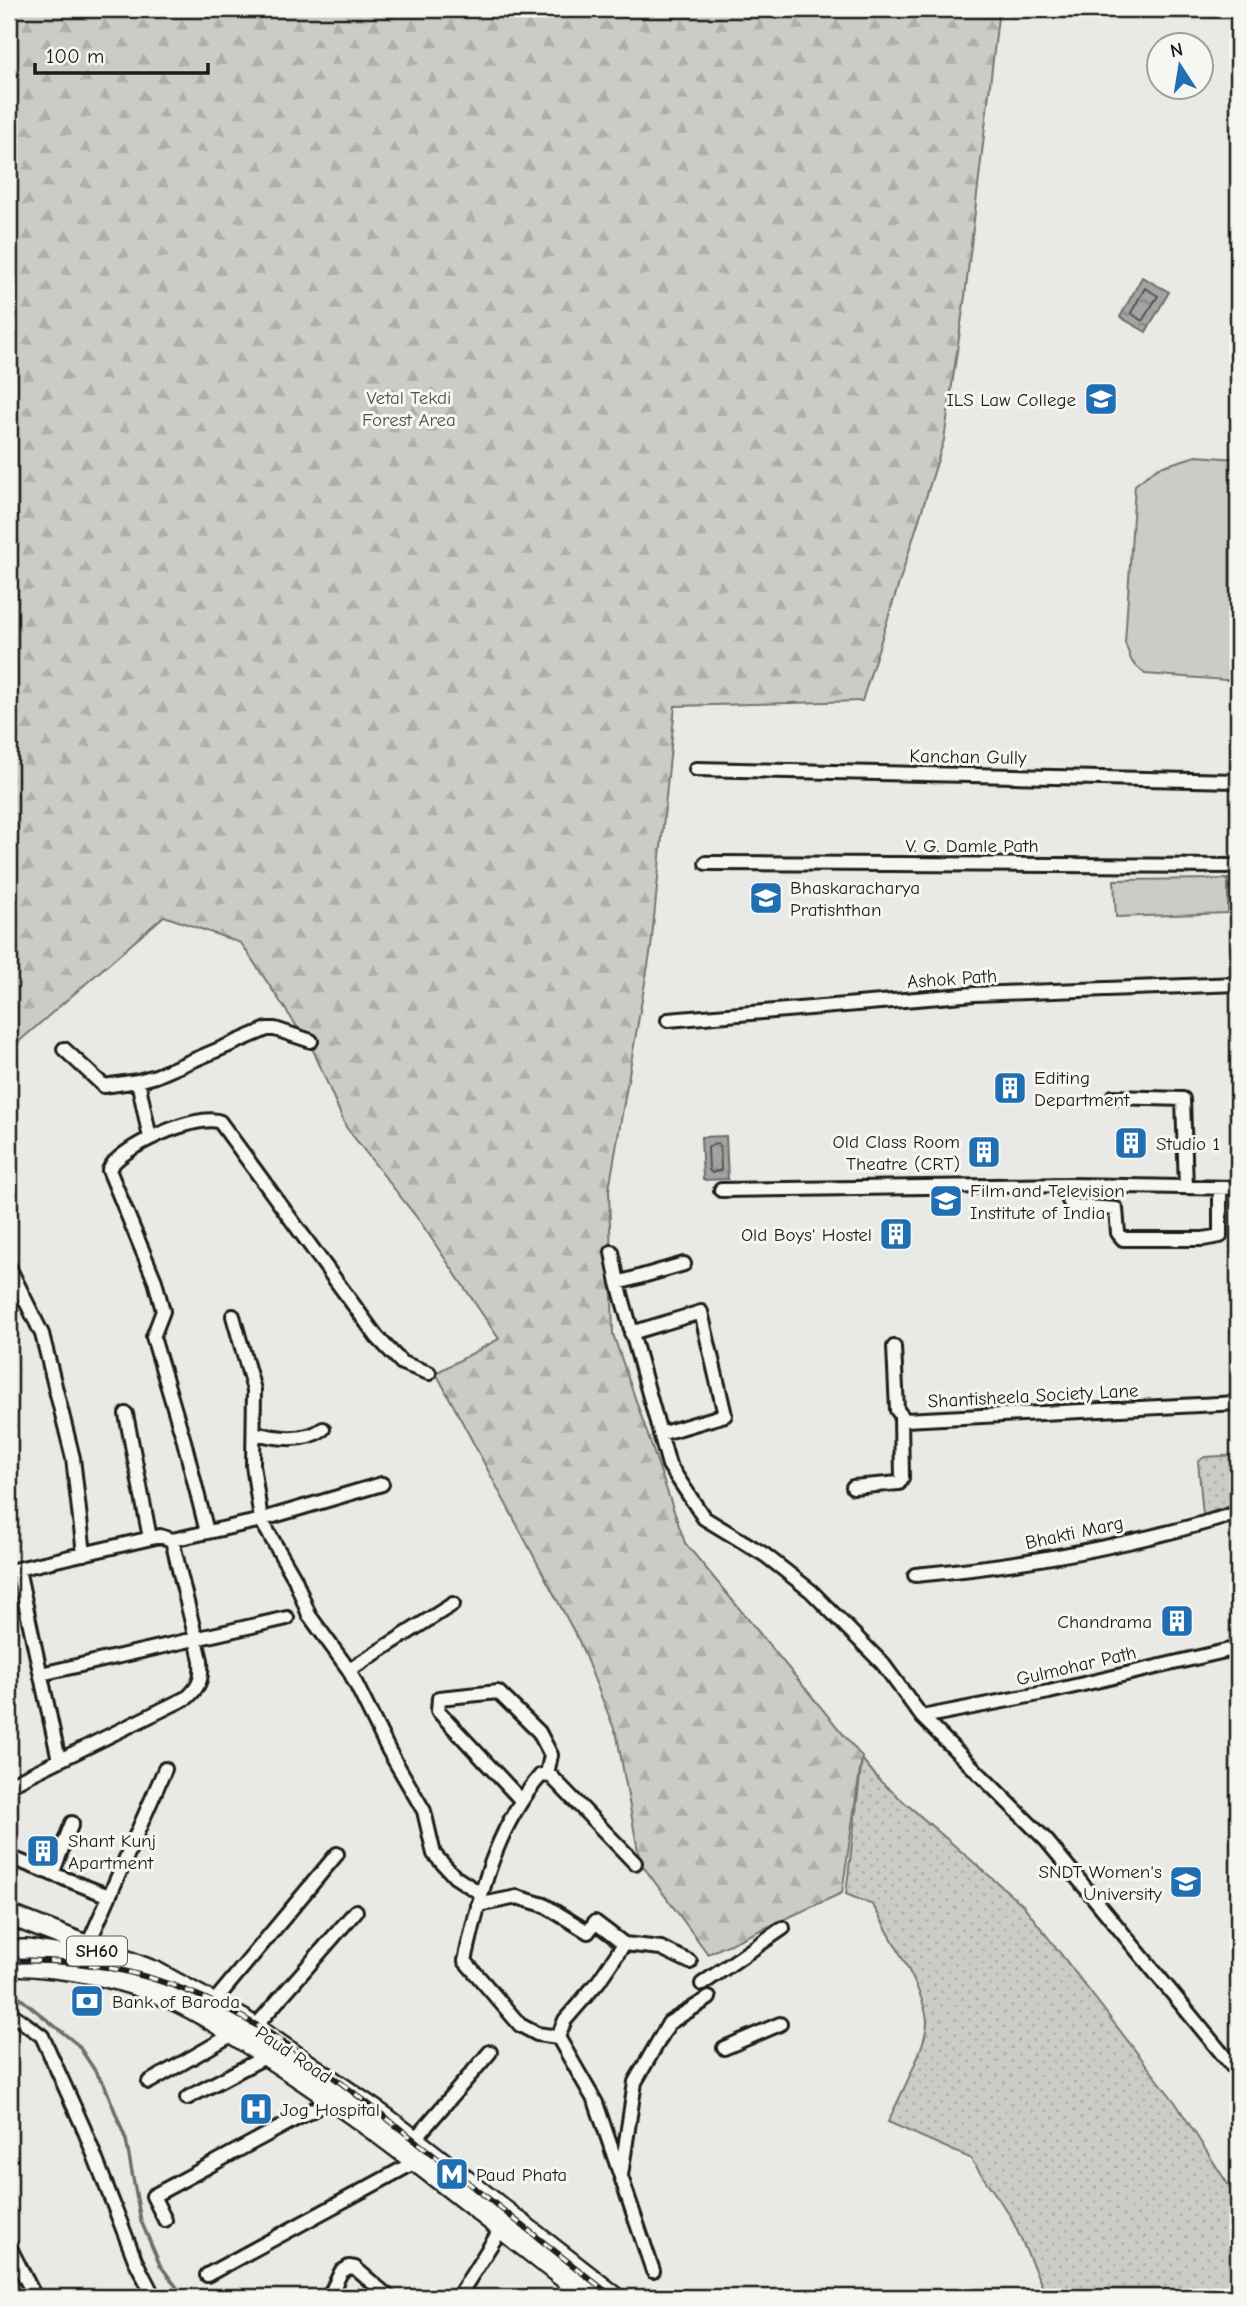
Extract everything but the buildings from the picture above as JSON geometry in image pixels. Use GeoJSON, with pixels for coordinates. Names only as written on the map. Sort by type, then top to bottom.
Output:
{"type":"FeatureCollection","features":[{"type":"Feature","properties":{"kind":"main road","name":"Paud Road"},"geometry":{"type":"LineString","coordinates":[[16,1918],[156,1972],[254,2028],[307,2062],[414,2140],[615,2297]]}},
{"type":"Feature","properties":{"kind":"main road"},"geometry":{"type":"LineString","coordinates":[[10,1957],[16,1918]]}},
{"type":"Feature","properties":{"kind":"main road","name":"Paud Road"},"geometry":{"type":"LineString","coordinates":[[10,1957],[117,1980],[176,2001],[233,2034],[331,2100],[415,2162],[588,2297]]}},
{"type":"Feature","properties":{"kind":"street","name":"Kanchan Gully"},"geometry":{"type":"LineString","coordinates":[[696,769],[1238,781]]}},
{"type":"Feature","properties":{"kind":"street","name":"V. G. Damle Path"},"geometry":{"type":"LineString","coordinates":[[706,863],[1238,866]]}},
{"type":"Feature","properties":{"kind":"street","name":"Ashok Path"},"geometry":{"type":"LineString","coordinates":[[668,1020],[975,995],[1238,984]]}},
{"type":"Feature","properties":{"kind":"street"},"geometry":{"type":"LineString","coordinates":[[64,1049],[102,1085],[111,1087],[156,1076],[267,1029],[275,1029],[311,1041]]}},
{"type":"Feature","properties":{"kind":"street"},"geometry":{"type":"LineString","coordinates":[[138,1081],[150,1138]]}},
{"type":"Feature","properties":{"kind":"street"},"geometry":{"type":"LineString","coordinates":[[1113,1097],[1183,1099],[1186,1187]]}},
{"type":"Feature","properties":{"kind":"street"},"geometry":{"type":"LineString","coordinates":[[207,1532],[184,1441],[153,1337],[163,1311],[155,1281],[109,1170],[114,1161],[150,1138],[208,1119],[223,1124],[377,1337],[402,1363],[429,1373]]}},
{"type":"Feature","properties":{"kind":"street"},"geometry":{"type":"LineString","coordinates":[[1069,1185],[1069,1200],[1073,1206],[1116,1209],[1118,1233],[1123,1239],[1203,1239],[1220,1236],[1220,1188]]}},
{"type":"Feature","properties":{"kind":"street"},"geometry":{"type":"LineString","coordinates":[[721,1190],[1069,1185],[1238,1188]]}},
{"type":"Feature","properties":{"kind":"street"},"geometry":{"type":"LineString","coordinates":[[612,1252],[631,1333],[669,1465],[704,1518],[765,1555],[811,1591],[883,1664],[922,1717],[1046,1840],[1238,2073]]}},
{"type":"Feature","properties":{"kind":"street"},"geometry":{"type":"LineString","coordinates":[[618,1283],[684,1264]]}},
{"type":"Feature","properties":{"kind":"street"},"geometry":{"type":"LineString","coordinates":[[9,1266],[41,1334],[73,1458],[84,1554]]}},
{"type":"Feature","properties":{"kind":"street"},"geometry":{"type":"LineString","coordinates":[[631,1333],[701,1312],[726,1415],[660,1433]]}},
{"type":"Feature","properties":{"kind":"street"},"geometry":{"type":"LineString","coordinates":[[233,1316],[254,1390],[254,1476],[261,1520],[295,1579],[309,1615],[349,1670],[389,1751],[424,1811],[434,1854],[479,1899],[517,1897],[544,1905],[589,1932],[595,1922],[624,1944],[661,1948],[690,1962]]}},
{"type":"Feature","properties":{"kind":"street","name":"Shantisheela Society Lane"},"geometry":{"type":"LineString","coordinates":[[894,1348],[897,1410],[905,1420],[1238,1403]]}},
{"type":"Feature","properties":{"kind":"street"},"geometry":{"type":"LineString","coordinates":[[126,1414],[150,1538]]}},
{"type":"Feature","properties":{"kind":"street"},"geometry":{"type":"LineString","coordinates":[[853,1487],[899,1483],[902,1478],[901,1417]]}},
{"type":"Feature","properties":{"kind":"street"},"geometry":{"type":"LineString","coordinates":[[254,1433],[292,1438],[315,1434],[323,1429]]}},
{"type":"Feature","properties":{"kind":"street"},"geometry":{"type":"LineString","coordinates":[[60,1760],[13,1570],[150,1538],[160,1536],[172,1539],[261,1520],[382,1485]]}},
{"type":"Feature","properties":{"kind":"street","name":"Bhakti Marg"},"geometry":{"type":"LineString","coordinates":[[915,1575],[1002,1567],[1181,1531],[1238,1513]]}},
{"type":"Feature","properties":{"kind":"street"},"geometry":{"type":"LineString","coordinates":[[9,1785],[188,1697],[202,1679],[196,1639],[172,1539]]}},
{"type":"Feature","properties":{"kind":"street"},"geometry":{"type":"LineString","coordinates":[[349,1670],[453,1604]]}},
{"type":"Feature","properties":{"kind":"street"},"geometry":{"type":"LineString","coordinates":[[40,1674],[287,1618]]}},
{"type":"Feature","properties":{"kind":"street","name":"Gulmohar Path"},"geometry":{"type":"LineString","coordinates":[[922,1717],[1049,1692],[1238,1648]]}},
{"type":"Feature","properties":{"kind":"street"},"geometry":{"type":"LineString","coordinates":[[520,1799],[438,1711],[439,1698],[498,1692],[539,1732],[551,1755],[547,1774]]}},
{"type":"Feature","properties":{"kind":"street"},"geometry":{"type":"LineString","coordinates":[[87,1947],[165,1769]]}},
{"type":"Feature","properties":{"kind":"street"},"geometry":{"type":"LineString","coordinates":[[547,1774],[541,1775],[520,1799],[484,1877],[465,1961],[520,2025],[537,2034],[558,2036]]}},
{"type":"Feature","properties":{"kind":"street"},"geometry":{"type":"LineString","coordinates":[[547,1774],[635,1863]]}},
{"type":"Feature","properties":{"kind":"street"},"geometry":{"type":"LineString","coordinates":[[52,1874],[72,1823]]}},
{"type":"Feature","properties":{"kind":"street"},"geometry":{"type":"LineString","coordinates":[[214,2003],[337,1854]]}},
{"type":"Feature","properties":{"kind":"street"},"geometry":{"type":"LineString","coordinates":[[9,1857],[109,1896]]}},
{"type":"Feature","properties":{"kind":"street"},"geometry":{"type":"LineString","coordinates":[[254,2028],[356,1910]]}},
{"type":"Feature","properties":{"kind":"street"},"geometry":{"type":"LineString","coordinates":[[702,1984],[783,1928]]}},
{"type":"Feature","properties":{"kind":"street"},"geometry":{"type":"LineString","coordinates":[[558,2036],[565,2020],[598,1982],[624,1944]]}},
{"type":"Feature","properties":{"kind":"street"},"geometry":{"type":"LineString","coordinates":[[621,2178],[635,2082],[669,2023],[709,1998]]}},
{"type":"Feature","properties":{"kind":"street"},"geometry":{"type":"LineString","coordinates":[[9,2012],[42,2036],[84,2129],[135,2260],[154,2297]]}},
{"type":"Feature","properties":{"kind":"street"},"geometry":{"type":"LineString","coordinates":[[724,2048],[780,2024]]}},
{"type":"Feature","properties":{"kind":"street"},"geometry":{"type":"LineString","coordinates":[[149,2082],[233,2034]]}},
{"type":"Feature","properties":{"kind":"street"},"geometry":{"type":"LineString","coordinates":[[558,2036],[596,2103],[653,2272]]}},
{"type":"Feature","properties":{"kind":"street"},"geometry":{"type":"LineString","coordinates":[[414,2140],[490,2052]]}},
{"type":"Feature","properties":{"kind":"street"},"geometry":{"type":"LineString","coordinates":[[187,2098],[267,2056]]}},
{"type":"Feature","properties":{"kind":"street"},"geometry":{"type":"LineString","coordinates":[[165,2220],[153,2196],[331,2100]]}},
{"type":"Feature","properties":{"kind":"street"},"geometry":{"type":"LineString","coordinates":[[207,2275],[415,2162]]}},
{"type":"Feature","properties":{"kind":"street"},"geometry":{"type":"LineString","coordinates":[[458,2297],[501,2229]]}},
{"type":"Feature","properties":{"kind":"street"},"geometry":{"type":"LineString","coordinates":[[9,2246],[35,2297]]}},
{"type":"Feature","properties":{"kind":"street"},"geometry":{"type":"LineString","coordinates":[[329,2297],[341,2272],[349,2267],[389,2297]]}},
{"type":"Feature","properties":{"kind":"green space","name":"Vetal Tekdi Forest Area"},"geometry":{"type":"Polygon","coordinates":[[[9,9],[999,9],[965,296],[944,440],[862,701],[675,706],[651,948],[609,1189],[613,1334],[685,1543],[862,1757],[842,1893],[708,1954],[640,1862],[617,1736],[579,1641],[436,1373],[499,1339],[421,1223],[346,1127],[314,1052],[241,943],[164,916],[9,1050],[9,9]]]}},
{"type":"Feature","properties":{"kind":"green space"},"geometry":{"type":"Polygon","coordinates":[[[1196,456],[1238,459],[1238,681],[1145,674],[1132,662],[1125,643],[1135,485],[1157,468],[1196,456]]]}},
{"type":"Feature","properties":{"kind":"green space"},"geometry":{"type":"Polygon","coordinates":[[[1228,879],[1228,913],[1116,917],[1114,880],[1228,879]]]}},
{"type":"Feature","properties":{"kind":"green space"},"geometry":{"type":"Polygon","coordinates":[[[1238,1455],[1238,1503],[1203,1515],[1198,1461],[1205,1457],[1238,1455]]]}},
{"type":"Feature","properties":{"kind":"green space"},"geometry":{"type":"Polygon","coordinates":[[[862,1759],[880,1781],[1023,1905],[1175,2102],[1238,2200],[1238,2297],[1047,2297],[1011,2217],[970,2158],[888,2122],[917,2058],[927,2022],[913,1979],[873,1905],[846,1894],[862,1759]]]}},
{"type":"Feature","properties":{"kind":"water"},"geometry":{"type":"Polygon","coordinates":[[[1142,277],[1169,292],[1146,332],[1120,317],[1142,277]]]}},
{"type":"Feature","properties":{"kind":"water"},"geometry":{"type":"Polygon","coordinates":[[[726,1136],[728,1179],[703,1180],[701,1137],[726,1136]]]}},
{"type":"Feature","properties":{"kind":"waterway"},"geometry":{"type":"LineString","coordinates":[[9,1989],[78,2045],[105,2086],[126,2140],[141,2221],[160,2265],[184,2297]]}},
{"type":"Feature","properties":{"kind":"railway"},"geometry":{"type":"LineString","coordinates":[[9,1961],[71,1963],[128,1972],[181,1988],[230,2011],[278,2038],[324,2070],[613,2297]]}},
{"type":"Feature","properties":{"kind":"place","name":"ILS Law College"},"geometry":{"type":"Point","coordinates":[1101,399]}},
{"type":"Feature","properties":{"kind":"place","name":"Bhaskaracharya Pratishthan"},"geometry":{"type":"Point","coordinates":[766,898]}},
{"type":"Feature","properties":{"kind":"place","name":"Editing Department"},"geometry":{"type":"Point","coordinates":[1010,1088]}},
{"type":"Feature","properties":{"kind":"place","name":"Studio 1"},"geometry":{"type":"Point","coordinates":[1131,1143]}},
{"type":"Feature","properties":{"kind":"place","name":"Old Class Room Theatre (CRT)"},"geometry":{"type":"Point","coordinates":[984,1152]}},
{"type":"Feature","properties":{"kind":"place","name":"Film and Television Institute of India"},"geometry":{"type":"Point","coordinates":[946,1201]}},
{"type":"Feature","properties":{"kind":"place","name":"Old Boys' Hostel"},"geometry":{"type":"Point","coordinates":[896,1234]}},
{"type":"Feature","properties":{"kind":"place","name":"Chandrama"},"geometry":{"type":"Point","coordinates":[1177,1621]}},
{"type":"Feature","properties":{"kind":"place","name":"Shant Kunj Apartment"},"geometry":{"type":"Point","coordinates":[43,1851]}},
{"type":"Feature","properties":{"kind":"place","name":"SNDT Women's University"},"geometry":{"type":"Point","coordinates":[1186,1882]}},
{"type":"Feature","properties":{"kind":"place","name":"Bank of Baroda"},"geometry":{"type":"Point","coordinates":[87,2001]}},
{"type":"Feature","properties":{"kind":"place","name":"Jog Hospital"},"geometry":{"type":"Point","coordinates":[256,2109]}},
{"type":"Feature","properties":{"kind":"place","name":"Paud Phata"},"geometry":{"type":"Point","coordinates":[452,2174]}}]}
